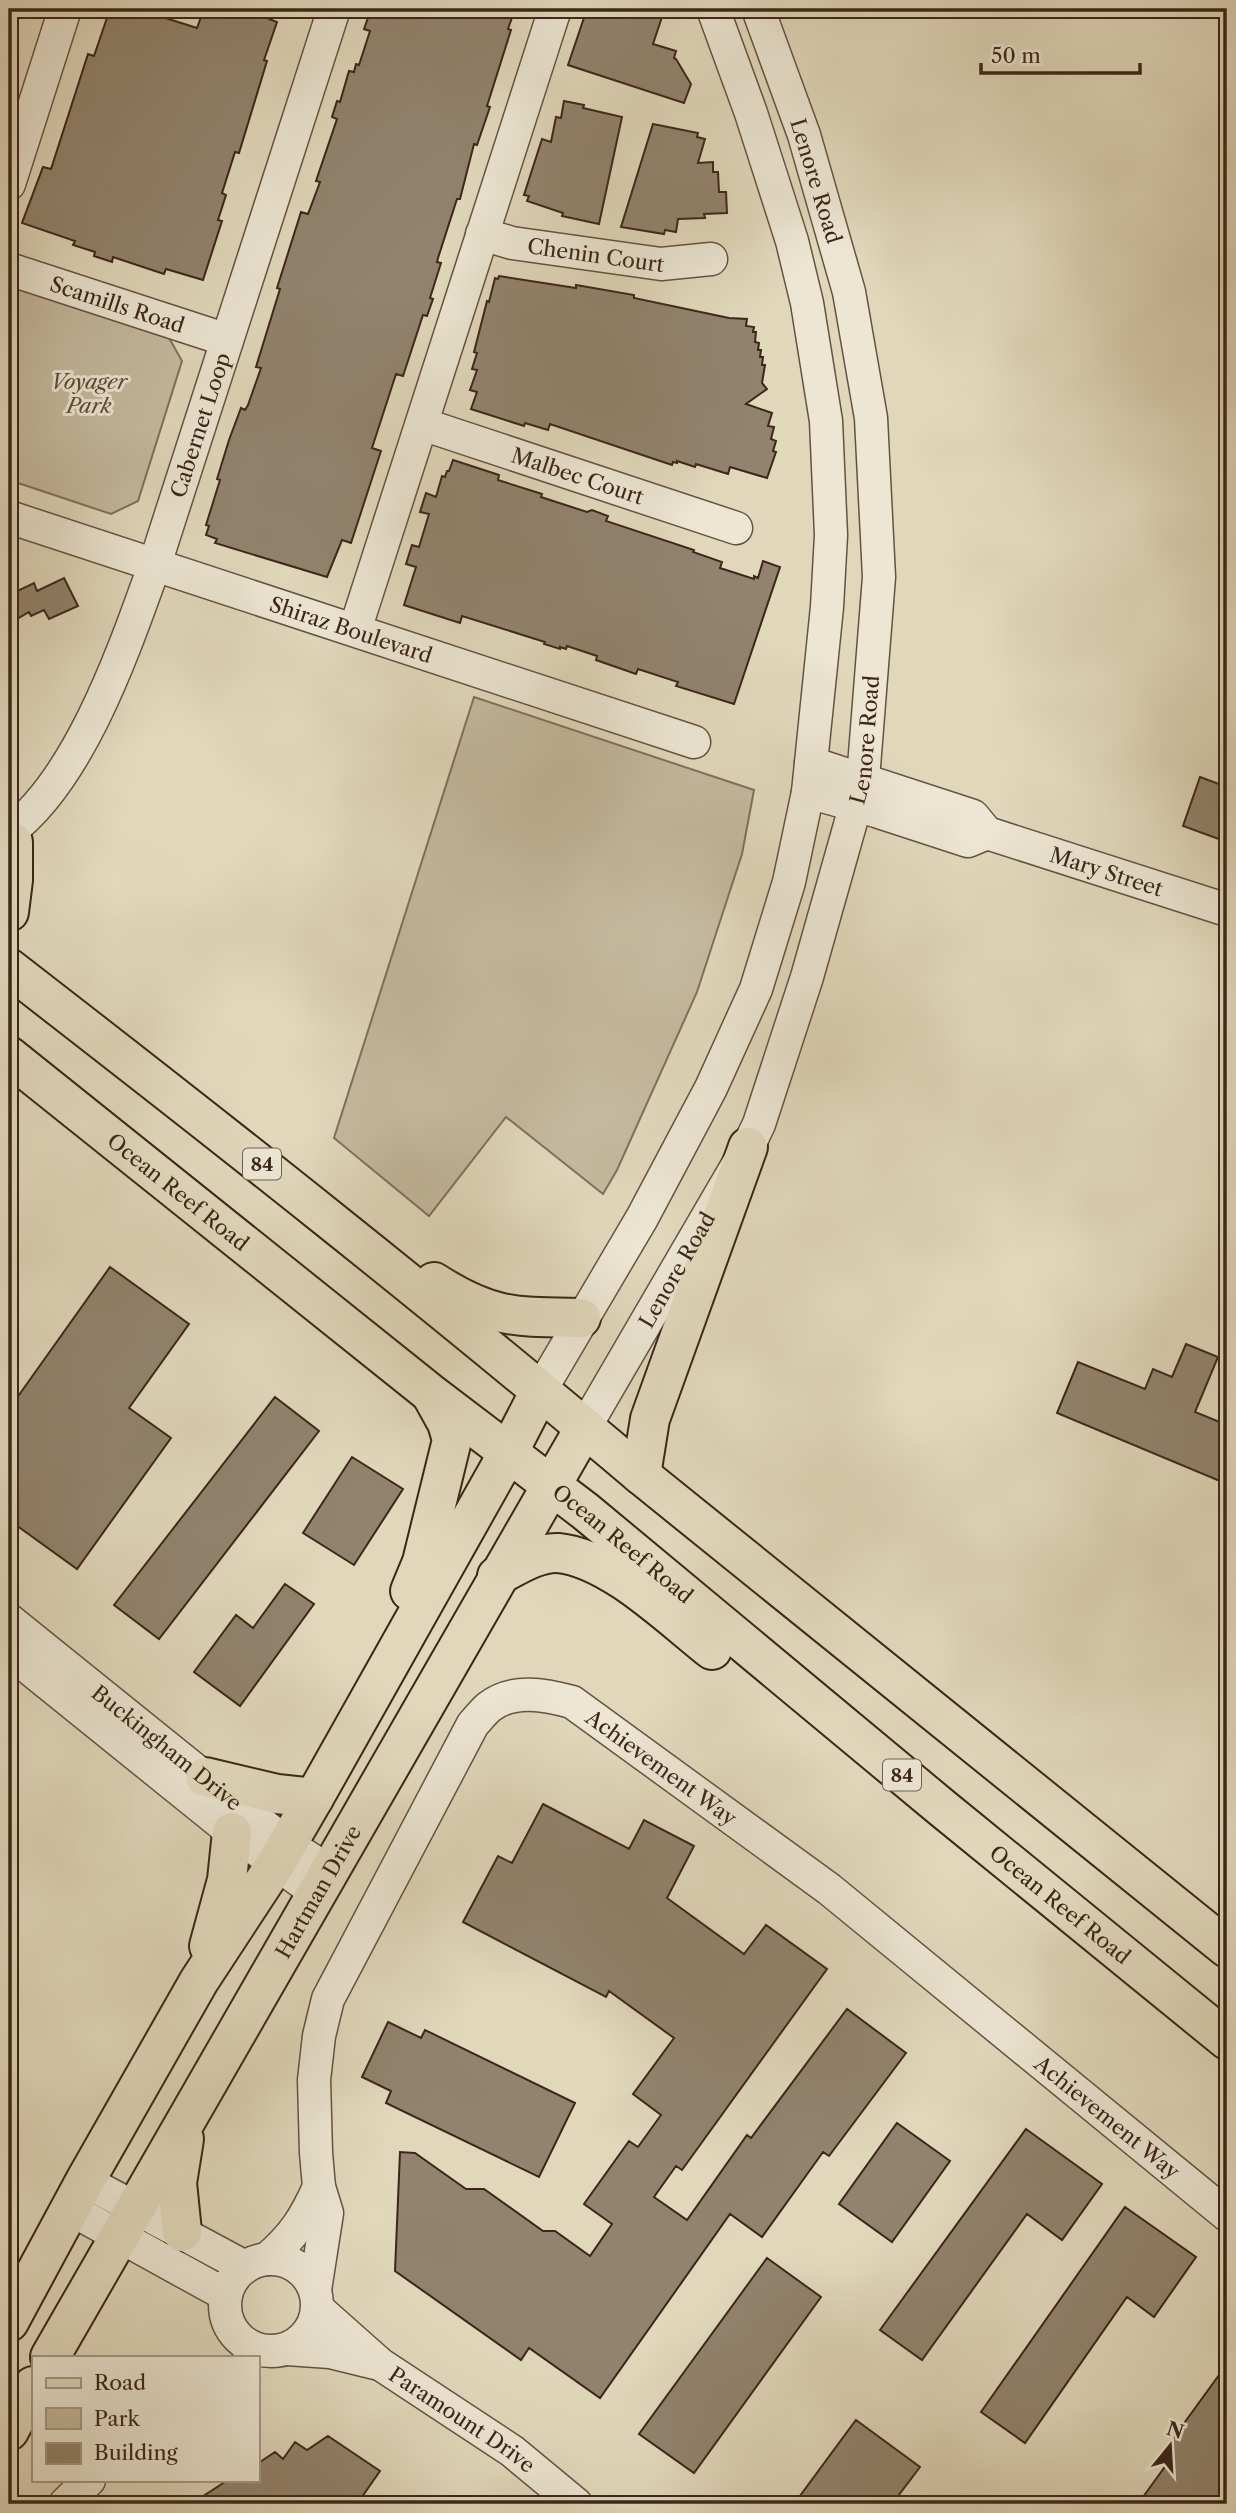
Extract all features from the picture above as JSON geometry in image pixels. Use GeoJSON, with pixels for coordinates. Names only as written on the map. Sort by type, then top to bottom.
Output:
{"type":"FeatureCollection","features":[{"type":"Feature","properties":{"kind":"main road"},"geometry":{"type":"LineString","coordinates":[[9,912],[13,880],[13,837]]}},
{"type":"Feature","properties":{"kind":"main road"},"geometry":{"type":"LineString","coordinates":[[9,918],[14,972]]}},
{"type":"Feature","properties":{"kind":"main road","name":"84"},"geometry":{"type":"LineString","coordinates":[[14,972],[249,1154],[641,1475],[1227,1948]]}},
{"type":"Feature","properties":{"kind":"main road","name":"Ocean Reef Road"},"geometry":{"type":"LineString","coordinates":[[9,1056],[430,1393],[552,1485],[1227,2040]]}},
{"type":"Feature","properties":{"kind":"main road"},"geometry":{"type":"LineString","coordinates":[[641,1475],[650,1419],[748,1147]]}},
{"type":"Feature","properties":{"kind":"main road"},"geometry":{"type":"LineString","coordinates":[[249,1154],[308,1189],[386,1251],[452,1294],[474,1305],[514,1317],[582,1318]]}},
{"type":"Feature","properties":{"kind":"main road"},"geometry":{"type":"LineString","coordinates":[[9,2322],[199,1981],[281,1855],[314,1798],[508,1453],[540,1391]]}},
{"type":"Feature","properties":{"kind":"main road"},"geometry":{"type":"LineString","coordinates":[[360,1717],[422,1562],[452,1440],[447,1423],[430,1393]]}},
{"type":"Feature","properties":{"kind":"main road","name":"Hartman Drive"},"geometry":{"type":"LineString","coordinates":[[51,2356],[585,1427]]}},
{"type":"Feature","properties":{"kind":"main road"},"geometry":{"type":"LineString","coordinates":[[498,1576],[538,1556],[557,1553],[609,1571],[630,1584],[808,1729],[941,1807]]}},
{"type":"Feature","properties":{"kind":"main road"},"geometry":{"type":"LineString","coordinates":[[205,1777],[277,1794],[314,1798]]}},
{"type":"Feature","properties":{"kind":"main road"},"geometry":{"type":"LineString","coordinates":[[199,1981],[227,1880],[232,1832]]}},
{"type":"Feature","properties":{"kind":"main road"},"geometry":{"type":"LineString","coordinates":[[182,2232],[177,2183],[188,2116]]}},
{"type":"Feature","properties":{"kind":"main road"},"geometry":{"type":"LineString","coordinates":[[9,2431],[32,2388]]}},
{"type":"Feature","properties":{"kind":"street"},"geometry":{"type":"LineString","coordinates":[[9,184],[65,9]]}},
{"type":"Feature","properties":{"kind":"street","name":"Cabernet Loop"},"geometry":{"type":"LineString","coordinates":[[13,837],[80,745],[127,642],[155,564],[334,9]]}},
{"type":"Feature","properties":{"kind":"street"},"geometry":{"type":"LineString","coordinates":[[355,630],[555,9]]}},
{"type":"Feature","properties":{"kind":"street","name":"Lenore Road"},"geometry":{"type":"LineString","coordinates":[[540,1391],[642,1218],[711,1088],[756,989],[789,882],[809,778],[827,607],[831,535],[826,421],[807,303],[792,241],[751,113],[713,9]]}},
{"type":"Feature","properties":{"kind":"street","name":"Lenore Road"},"geometry":{"type":"LineString","coordinates":[[585,1427],[759,1124],[807,977],[859,792],[879,577],[871,418],[849,292],[800,123],[758,9]]}},
{"type":"Feature","properties":{"kind":"street","name":"Chenin Court"},"geometry":{"type":"LineString","coordinates":[[482,234],[512,243],[661,264],[711,259]]}},
{"type":"Feature","properties":{"kind":"street","name":"Scamills Road"},"geometry":{"type":"LineString","coordinates":[[9,269],[227,340]]}},
{"type":"Feature","properties":{"kind":"street","name":"Malbec Court"},"geometry":{"type":"LineString","coordinates":[[422,424],[736,528]]}},
{"type":"Feature","properties":{"kind":"street","name":"Shiraz Boulevard"},"geometry":{"type":"LineString","coordinates":[[9,517],[694,742]]}},
{"type":"Feature","properties":{"kind":"street","name":"Mary Street"},"geometry":{"type":"LineString","coordinates":[[809,778],[859,792],[973,816],[987,833],[1227,910]]}},
{"type":"Feature","properties":{"kind":"street","name":"Buckingham Drive"},"geometry":{"type":"LineString","coordinates":[[9,1620],[205,1777],[281,1855]]}},
{"type":"Feature","properties":{"kind":"street","name":"Buckingham Drive"},"geometry":{"type":"LineString","coordinates":[[9,1652],[232,1832],[281,1855],[323,1882]]}},
{"type":"Feature","properties":{"kind":"street","name":"Achievement Way"},"geometry":{"type":"LineString","coordinates":[[317,2299],[327,2213],[320,2187],[316,2153],[314,2080],[319,2036],[328,1999],[473,1724],[490,1706],[512,1697],[540,1694],[572,1702],[829,1889],[1227,2215]]}},
{"type":"Feature","properties":{"kind":"street"},"geometry":{"type":"LineString","coordinates":[[127,2223],[182,2232],[256,2263],[291,2263],[306,2274],[317,2299],[313,2326],[302,2341],[271,2355],[251,2347],[230,2346],[226,2295],[233,2279],[256,2263],[288,2241],[305,2218],[320,2187]]}},
{"type":"Feature","properties":{"kind":"street"},"geometry":{"type":"LineString","coordinates":[[78,2195],[127,2223],[226,2295]]}},
{"type":"Feature","properties":{"kind":"street","name":"Paramount Drive"},"geometry":{"type":"LineString","coordinates":[[317,2299],[380,2364],[512,2451],[576,2504]]}},
{"type":"Feature","properties":{"kind":"street","name":"Paramount Drive"},"geometry":{"type":"LineString","coordinates":[[271,2355],[330,2352],[380,2364]]}},
{"type":"Feature","properties":{"kind":"street"},"geometry":{"type":"LineString","coordinates":[[65,2504],[87,2482]]}},
{"type":"Feature","properties":{"kind":"green space","name":"Voyager Park"},"geometry":{"type":"Polygon","coordinates":[[[9,284],[168,336],[182,361],[138,501],[111,514],[9,480],[9,284]]]}},
{"type":"Feature","properties":{"kind":"green space"},"geometry":{"type":"Polygon","coordinates":[[[474,697],[754,790],[742,854],[697,992],[617,1170],[603,1194],[506,1117],[429,1216],[334,1138],[474,697]]]}},
{"type":"Feature","properties":{"kind":"building"},"geometry":{"type":"Polygon","coordinates":[[[110,9],[137,9],[197,28],[204,9],[272,9],[269,19],[277,22],[239,153],[235,152],[222,193],[226,195],[218,220],[222,221],[203,280],[166,269],[164,274],[113,257],[112,262],[94,256],[95,252],[73,245],[75,241],[22,223],[43,167],[51,169],[88,54],[94,56],[110,9]]]}},
{"type":"Feature","properties":{"kind":"building"},"geometry":{"type":"Polygon","coordinates":[[[371,9],[515,9],[487,106],[490,107],[477,145],[474,144],[460,199],[457,199],[438,258],[437,262],[441,263],[430,298],[433,299],[427,316],[423,315],[403,376],[396,374],[372,448],[381,451],[351,543],[342,540],[327,577],[215,543],[217,539],[206,535],[209,526],[206,525],[229,440],[241,408],[245,410],[248,405],[261,368],[256,367],[301,212],[308,214],[320,182],[316,181],[337,119],[332,117],[337,101],[340,102],[349,71],[354,72],[356,64],[359,65],[370,31],[364,29],[371,9]]]}},
{"type":"Feature","properties":{"kind":"building"},"geometry":{"type":"Polygon","coordinates":[[[587,9],[636,9],[662,17],[653,44],[676,51],[674,58],[691,84],[684,103],[568,65],[587,9]]]}},
{"type":"Feature","properties":{"kind":"building"},"geometry":{"type":"Polygon","coordinates":[[[564,101],[622,117],[599,224],[562,216],[563,213],[527,201],[529,196],[524,195],[542,139],[551,142],[556,117],[561,118],[564,101]]]}},
{"type":"Feature","properties":{"kind":"building"},"geometry":{"type":"Polygon","coordinates":[[[653,124],[698,133],[697,137],[705,139],[698,163],[713,162],[713,172],[718,172],[719,192],[726,192],[727,213],[704,214],[705,218],[678,219],[676,232],[665,230],[664,234],[621,227],[653,124]]]}},
{"type":"Feature","properties":{"kind":"building"},"geometry":{"type":"Polygon","coordinates":[[[499,276],[634,295],[634,298],[729,318],[747,319],[746,326],[754,327],[753,332],[756,332],[755,342],[759,343],[762,365],[765,365],[762,383],[767,389],[746,404],[772,413],[768,426],[774,427],[771,439],[776,441],[773,451],[776,452],[767,478],[730,467],[728,474],[696,464],[695,467],[677,461],[672,465],[550,424],[548,430],[525,423],[524,426],[471,409],[477,392],[470,390],[477,370],[472,369],[477,353],[474,352],[487,301],[489,302],[495,278],[498,279],[499,276]]]}},
{"type":"Feature","properties":{"kind":"building"},"geometry":{"type":"Polygon","coordinates":[[[453,460],[499,475],[498,480],[542,494],[541,497],[587,512],[592,510],[608,516],[606,521],[694,550],[693,552],[722,562],[720,568],[754,579],[754,576],[758,578],[763,561],[780,567],[734,704],[676,686],[678,682],[638,669],[636,674],[567,646],[566,649],[560,649],[462,616],[460,623],[404,605],[416,567],[406,564],[412,545],[419,547],[429,514],[420,512],[426,493],[436,497],[442,476],[445,477],[453,460]]]}},
{"type":"Feature","properties":{"kind":"building"},"geometry":{"type":"Polygon","coordinates":[[[64,578],[78,606],[49,619],[44,610],[31,616],[29,612],[17,619],[9,602],[9,595],[34,583],[37,591],[64,578]]]}},
{"type":"Feature","properties":{"kind":"building"},"geometry":{"type":"Polygon","coordinates":[[[1200,777],[1227,787],[1227,842],[1183,826],[1200,777]]]}},
{"type":"Feature","properties":{"kind":"building"},"geometry":{"type":"Polygon","coordinates":[[[110,1267],[189,1324],[129,1408],[171,1438],[77,1569],[9,1520],[9,1409],[110,1267]]]}},
{"type":"Feature","properties":{"kind":"building"},"geometry":{"type":"Polygon","coordinates":[[[1186,1344],[1218,1357],[1195,1412],[1227,1425],[1227,1484],[1057,1413],[1078,1362],[1145,1389],[1153,1369],[1172,1377],[1186,1344]]]}},
{"type":"Feature","properties":{"kind":"building"},"geometry":{"type":"Polygon","coordinates":[[[275,1397],[319,1431],[159,1639],[114,1605],[275,1397]]]}},
{"type":"Feature","properties":{"kind":"building"},"geometry":{"type":"Polygon","coordinates":[[[352,1457],[403,1489],[354,1565],[303,1533],[352,1457]]]}},
{"type":"Feature","properties":{"kind":"building"},"geometry":{"type":"Polygon","coordinates":[[[285,1584],[314,1604],[240,1706],[194,1672],[236,1615],[253,1628],[285,1584]]]}},
{"type":"Feature","properties":{"kind":"building"},"geometry":{"type":"Polygon","coordinates":[[[543,1804],[629,1849],[644,1820],[694,1846],[667,1898],[744,1954],[766,1925],[827,1969],[682,2170],[676,2166],[654,2197],[687,2220],[747,2135],[751,2138],[847,2009],[906,2053],[829,2156],[823,2152],[762,2237],[730,2214],[600,2398],[529,2348],[521,2360],[395,2271],[400,2152],[415,2153],[466,2189],[484,2189],[543,2231],[555,2231],[590,2256],[612,2224],[584,2204],[629,2141],[638,2147],[661,2115],[633,2094],[674,2038],[609,1991],[606,1997],[463,1922],[498,1856],[512,1863],[543,1804]]]}},
{"type":"Feature","properties":{"kind":"building"},"geometry":{"type":"Polygon","coordinates":[[[388,2022],[421,2038],[425,2030],[575,2103],[539,2177],[386,2103],[391,2091],[362,2077],[388,2022]]]}},
{"type":"Feature","properties":{"kind":"building"},"geometry":{"type":"Polygon","coordinates":[[[897,2123],[950,2161],[892,2242],[839,2204],[897,2123]]]}},
{"type":"Feature","properties":{"kind":"building"},"geometry":{"type":"Polygon","coordinates":[[[1026,2129],[1102,2184],[1062,2240],[1027,2214],[922,2360],[880,2330],[1026,2129]]]}},
{"type":"Feature","properties":{"kind":"building"},"geometry":{"type":"Polygon","coordinates":[[[1125,2207],[1196,2257],[1154,2317],[1127,2297],[1025,2443],[981,2412],[1125,2207]]]}},
{"type":"Feature","properties":{"kind":"building"},"geometry":{"type":"Polygon","coordinates":[[[767,2258],[821,2297],[694,2473],[639,2434],[767,2258]]]}},
{"type":"Feature","properties":{"kind":"building"},"geometry":{"type":"Polygon","coordinates":[[[1227,2364],[1227,2504],[1138,2504],[1169,2461],[1161,2455],[1227,2364]]]}},
{"type":"Feature","properties":{"kind":"building"},"geometry":{"type":"Polygon","coordinates":[[[856,2420],[920,2467],[892,2504],[794,2504],[856,2420]]]}},
{"type":"Feature","properties":{"kind":"building"},"geometry":{"type":"Polygon","coordinates":[[[328,2436],[380,2471],[357,2504],[191,2504],[225,2482],[259,2482],[259,2463],[275,2452],[283,2459],[295,2442],[307,2450],[328,2436]]]}}]}
